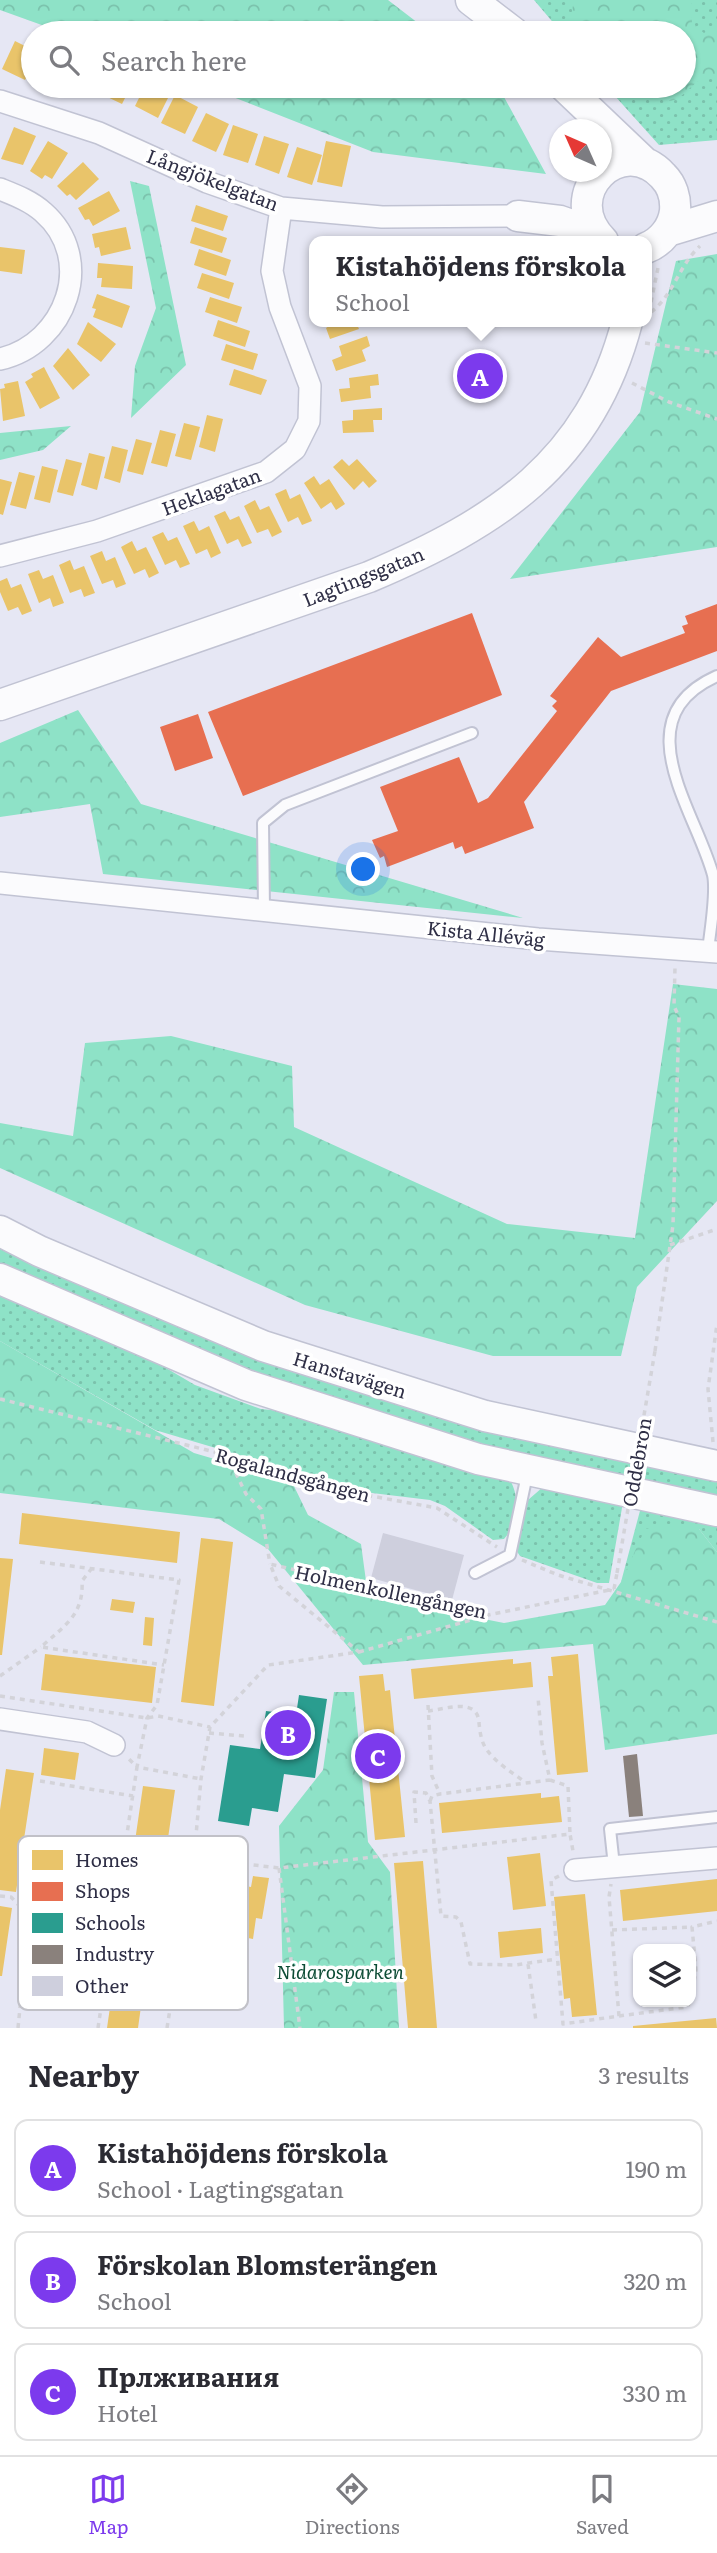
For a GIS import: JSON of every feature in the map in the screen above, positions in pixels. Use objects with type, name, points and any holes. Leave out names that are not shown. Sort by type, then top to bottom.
[{"type":"main road","points":[[471,0],[498,21]]},
{"type":"main road","points":[[572,98],[583,119]]},
{"type":"main road","points":[[574,98],[646,164],[662,174],[672,190],[675,215],[655,248]]},
{"type":"main road","name":"Långjökelgatan","points":[[612,167],[624,162],[646,164]]},
{"type":"main road","name":"Långjökelgatan","points":[[518,216],[568,202],[591,182]]},
{"type":"main road","points":[[593,182],[586,211],[598,236]]},
{"type":"main road","points":[[672,190],[717,205]]},
{"type":"main road","name":"Långjökelgatan","points":[[518,216],[560,221],[597,236]]},
{"type":"main road","points":[[655,248],[712,229]]},
{"type":"main road","name":"Lagtingsgatan","points":[[0,705],[369,577],[412,559],[489,518],[546,469],[585,420],[612,367],[639,327]]},
{"type":"main road","name":"Hanstavägen","points":[[0,1231],[38,1251],[262,1346],[485,1416],[715,1455]]},
{"type":"main road","points":[[0,1279],[246,1385],[478,1459],[717,1511]]},
{"type":"street","name":"Långjökelgatan","points":[[0,101],[99,133],[207,181],[281,208],[382,217],[518,216]]},
{"type":"street","points":[[0,189],[43,212],[56,227],[71,257],[71,289],[54,324],[27,348],[0,359]]},
{"type":"street","name":"Heklagatan","points":[[0,556],[97,531],[267,472],[295,449],[309,421],[310,386],[280,307],[272,271],[281,208]]},
{"type":"street","name":"Kista Alléväg","points":[[0,883],[538,939],[713,951]]},
{"type":"street","points":[[0,1719],[87,1732],[114,1745]]},
{"type":"street","points":[[575,1870],[717,1858]]},
{"type":"lane","name":"Kista Alléväg","points":[[713,951],[715,879],[676,786],[668,749],[677,712],[690,694],[717,676]]},
{"type":"lane","points":[[264,910],[263,823],[285,805],[472,733]]},
{"type":"lane","points":[[474,1573],[510,1555],[528,1470]]},
{"type":"lane","points":[[614,1867],[610,1829],[717,1817]]},
{"type":"path","points":[[652,314],[662,304],[678,273],[712,229]]},
{"type":"path","points":[[646,327],[717,353]]},
{"type":"path","points":[[627,381],[669,402],[717,419]]},
{"type":"path","name":"Oddebron","points":[[614,1589],[674,1225],[679,1017],[674,1006],[675,947]]},
{"type":"path","points":[[670,1245],[717,1229]]},
{"type":"path","points":[[715,1455],[708,1389],[717,1324]]},
{"type":"path","name":"Rogalandsgången","points":[[0,1399],[227,1455],[333,1489],[437,1507],[510,1555],[558,1575],[614,1589],[717,1622]]},
{"type":"path","points":[[227,1455],[246,1494],[261,1509],[270,1564]]},
{"type":"path","points":[[40,1562],[179,1580],[157,1705],[147,1717],[127,1836]]},
{"type":"path","name":"Holmenkollengången","points":[[270,1564],[488,1615],[614,1589]]},
{"type":"path","name":"Holmenkollengången","points":[[270,1564],[279,1586],[359,1652]]},
{"type":"path","points":[[0,1676],[41,1647],[75,1615],[83,1600],[82,1581],[92,1568]]},
{"type":"path","points":[[196,1836],[201,1779],[210,1727],[268,1665],[359,1652],[488,1615]]},
{"type":"path","points":[[41,1647],[164,1665]]},
{"type":"path","points":[[0,1696],[147,1717],[158,1716],[210,1727]]},
{"type":"path","points":[[538,1698],[542,1743],[550,1780]]},
{"type":"path","points":[[440,1794],[432,1776],[428,1708],[466,1706],[474,1709],[479,1716],[480,1734],[487,1751],[526,1783]]},
{"type":"path","points":[[209,1733],[244,1736]]},
{"type":"path","points":[[114,1745],[137,1767],[201,1779]]},
{"type":"path","points":[[430,1801],[432,1796],[440,1794],[550,1780],[568,1786],[575,1870],[551,1880],[563,2026],[687,2007]]},
{"type":"path","points":[[40,1781],[133,1796]]},
{"type":"path","points":[[416,1824],[414,1792],[426,1793],[430,1801],[441,1916],[456,1917],[461,1922],[470,1964],[484,1967],[558,1959]]},
{"type":"path","points":[[248,1864],[279,1868],[570,1833]]},
{"type":"path","points":[[614,1867],[609,1897],[619,2016]]},
{"type":"path","points":[[279,1868],[300,2028]]},
{"type":"path","points":[[0,1896],[11,1897],[18,1904]]},
{"type":"path","points":[[612,1930],[692,1927],[717,1921]]},
{"type":"path","points":[[692,1927],[694,1944]]},
{"type":"path","points":[[527,1964],[536,2021]]},
{"type":"path","points":[[18,2028],[20,2010]]},
{"type":"path","points":[[98,2028],[101,2010]]},
{"type":"path","points":[[167,2028],[170,2010]]},
{"type":"green space","points":[[0,0],[388,0],[415,21],[31,21],[0,10]]},
{"type":"green space","points":[[534,0],[717,0],[717,140],[659,145],[617,98],[696,98],[696,21],[552,21]]},
{"type":"green space","points":[[574,0],[691,0],[692,21],[577,21],[572,11]]},
{"type":"green space","points":[[696,26],[704,33],[717,29],[717,80],[709,78],[697,82]]},
{"type":"green space","points":[[236,98],[505,98],[546,174],[373,152]]},
{"type":"green space","points":[[654,98],[678,98],[669,101]]},
{"type":"green space","points":[[130,181],[149,186],[186,365],[131,418],[135,366],[156,308]]},
{"type":"green space","points":[[717,254],[717,547],[510,579],[640,412],[676,261]]},
{"type":"green space","points":[[71,426],[43,450],[0,460],[0,433]]},
{"type":"green space","points":[[78,710],[141,804],[523,918],[103,874],[90,804],[0,817],[0,743]]},
{"type":"green space","points":[[673,984],[717,989],[717,1201],[637,1287],[621,1356],[493,1356],[305,1305],[0,1168],[0,1123],[73,1136],[85,1043],[171,1036],[292,1066],[294,1127],[507,1224],[635,1238]]},
{"type":"green space","points":[[0,1244],[631,1462],[627,1482],[508,1454],[292,1389],[0,1267]]},
{"type":"green space","points":[[0,1290],[149,1358],[195,1385],[261,1409],[291,1412],[507,1476],[512,1483],[516,1499],[513,1525],[504,1539],[493,1540],[445,1506],[430,1500],[372,1493],[155,1430],[0,1341]]},
{"type":"green space","points":[[0,1341],[194,1453],[292,1482],[308,1515],[361,1544],[368,1596],[504,1623],[605,1605],[621,1582],[645,1529],[669,1524],[699,1529],[717,1552],[717,1734],[605,1750],[593,1644],[363,1665],[268,1549],[219,1519],[0,1493]]},
{"type":"green space","points":[[647,1466],[717,1477],[717,1498],[644,1485]]},
{"type":"green space","points":[[543,1487],[623,1502],[609,1583],[597,1583],[520,1556],[516,1550],[528,1500]]},
{"type":"green space","points":[[641,1507],[717,1519],[717,1552],[699,1529],[621,1582]]},
{"type":"green space","name":"Nidarosparken","points":[[334,1692],[354,1692],[368,1842],[390,1872],[399,2028],[284,2028],[279,1826],[323,1770]]},
{"type":"building: Homes","points":[[15,41],[21,44],[21,78],[2,69]]},
{"type":"building: Homes","points":[[109,98],[125,98],[122,104]]},
{"type":"building: Homes","points":[[139,98],[168,98],[158,118],[135,106]]},
{"type":"building: Homes","points":[[174,98],[181,98],[198,107],[185,134],[161,123]]},
{"type":"building: Homes","points":[[206,113],[229,124],[216,152],[192,141]]},
{"type":"building: Homes","points":[[233,125],[258,134],[248,163],[223,155]]},
{"type":"building: Homes","points":[[14,127],[36,136],[23,165],[1,159]]},
{"type":"building: Homes","points":[[264,136],[289,144],[279,174],[255,165]]},
{"type":"building: Homes","points":[[48,141],[68,153],[52,179],[45,175],[42,179],[30,171]]},
{"type":"building: Homes","points":[[326,141],[351,146],[342,187],[317,182]]},
{"type":"building: Homes","points":[[297,147],[322,155],[312,185],[287,177]]},
{"type":"building: Homes","points":[[83,162],[99,179],[76,200],[70,194],[67,196],[57,186]]},
{"type":"building: Homes","points":[[109,191],[120,211],[93,226],[89,219],[85,220],[78,208]]},
{"type":"building: Homes","points":[[196,205],[228,216],[223,231],[191,221]]},
{"type":"building: Homes","points":[[126,227],[131,249],[101,256],[99,247],[95,248],[92,234]]},
{"type":"building: Homes","points":[[195,227],[227,238],[222,253],[190,243]]},
{"type":"building: Homes","points":[[0,247],[25,250],[22,274],[0,271]]},
{"type":"building: Homes","points":[[199,249],[231,260],[226,276],[194,265]]},
{"type":"building: Homes","points":[[98,263],[133,266],[132,289],[101,287],[102,278],[97,278]]},
{"type":"building: Homes","points":[[202,273],[234,283],[229,299],[197,288]]},
{"type":"building: Homes","points":[[97,294],[130,306],[122,328],[93,317],[96,309],[92,308]]},
{"type":"building: Homes","points":[[210,297],[242,307],[237,323],[205,312]]},
{"type":"building: Homes","points":[[218,320],[250,331],[245,347],[213,336]]},
{"type":"building: Homes","points":[[88,322],[116,344],[101,362],[77,344]]},
{"type":"building: Homes","points":[[358,327],[359,329],[330,339],[326,328]]},
{"type":"building: Homes","points":[[367,336],[370,346],[362,350],[366,361],[336,371],[332,360],[342,356],[339,346]]},
{"type":"building: Homes","points":[[226,344],[258,354],[253,370],[221,360]]},
{"type":"building: Homes","points":[[68,348],[90,375],[73,390],[53,366]]},
{"type":"building: Homes","points":[[44,367],[60,398],[40,409],[25,382],[33,377],[31,374]]},
{"type":"building: Homes","points":[[234,369],[267,380],[261,395],[229,385]]},
{"type":"building: Homes","points":[[378,374],[379,385],[370,386],[371,398],[341,402],[339,389],[350,388],[349,378]]},
{"type":"building: Homes","points":[[18,381],[25,416],[3,421],[0,389],[5,388],[4,384]]},
{"type":"building: Homes","points":[[382,408],[382,420],[373,420],[374,432],[343,433],[342,421],[353,420],[353,410]]},
{"type":"building: Homes","points":[[207,415],[223,419],[215,452],[199,447]]},
{"type":"building: Homes","points":[[184,423],[200,427],[191,460],[175,456]]},
{"type":"building: Homes","points":[[160,430],[176,434],[167,467],[151,463]]},
{"type":"building: Homes","points":[[136,439],[152,443],[143,475],[127,471]]},
{"type":"building: Homes","points":[[112,446],[128,450],[120,483],[104,478]]},
{"type":"building: Homes","points":[[89,453],[105,457],[97,490],[81,485]]},
{"type":"building: Homes","points":[[66,459],[82,463],[73,496],[57,492]]},
{"type":"building: Homes","points":[[342,459],[349,466],[357,459],[377,481],[369,488],[363,481],[354,490],[333,467]]},
{"type":"building: Homes","points":[[42,466],[58,470],[50,503],[34,499]]},
{"type":"building: Homes","points":[[19,472],[35,476],[26,509],[10,505]]},
{"type":"building: Homes","points":[[314,476],[320,485],[329,479],[345,504],[336,510],[331,502],[321,509],[304,483]]},
{"type":"building: Homes","points":[[0,479],[12,482],[3,515],[0,514]]},
{"type":"building: Homes","points":[[286,489],[290,499],[300,494],[312,521],[302,525],[298,517],[288,522],[275,494]]},
{"type":"building: Homes","points":[[255,500],[260,510],[269,506],[282,532],[272,537],[268,529],[257,533],[244,506]]},
{"type":"building: Homes","points":[[225,511],[230,520],[239,516],[252,543],[242,547],[238,539],[227,544],[214,516]]},
{"type":"building: Homes","points":[[194,521],[199,531],[209,526],[221,553],[211,558],[207,549],[196,554],[183,526]]},
{"type":"building: Homes","points":[[163,532],[168,541],[177,537],[190,564],[180,568],[176,560],[165,565],[152,537]]},
{"type":"building: Homes","points":[[132,541],[137,551],[146,547],[159,573],[149,578],[145,569],[134,574],[121,547]]},
{"type":"building: Homes","points":[[102,551],[106,561],[115,557],[126,584],[116,588],[113,580],[102,584],[90,556]]},
{"type":"building: Homes","points":[[70,560],[74,570],[84,566],[95,593],[84,597],[81,589],[70,593],[59,565]]},
{"type":"building: Homes","points":[[39,570],[43,579],[53,575],[64,603],[53,607],[50,598],[39,603],[28,574]]},
{"type":"building: Homes","points":[[7,578],[11,588],[21,584],[32,611],[22,615],[18,607],[8,611],[0,592],[0,581]]},
{"type":"building: Homes","points":[[22,1513],[180,1532],[177,1563],[19,1544]]},
{"type":"building: Homes","points":[[201,1538],[233,1542],[214,1706],[181,1702]]},
{"type":"building: Homes","points":[[0,1558],[13,1559],[2,1655],[0,1655]]},
{"type":"building: Homes","points":[[112,1599],[135,1602],[133,1613],[110,1610]]},
{"type":"building: Homes","points":[[145,1617],[154,1618],[152,1646],[143,1645]]},
{"type":"building: Homes","points":[[45,1654],[156,1667],[152,1703],[41,1690]]},
{"type":"building: Homes","points":[[578,1654],[588,1772],[557,1775],[548,1676],[553,1676],[551,1657]]},
{"type":"building: Homes","points":[[513,1659],[513,1664],[531,1662],[533,1687],[414,1699],[411,1669]]},
{"type":"building: Homes","points":[[383,1674],[385,1691],[390,1690],[405,1837],[375,1840],[359,1676]]},
{"type":"building: Homes","points":[[44,1748],[79,1753],[75,1780],[41,1775]]},
{"type":"building: Homes","points":[[6,1769],[34,1773],[24,1836],[18,1836],[16,1892],[0,1890],[0,1810]]},
{"type":"building: Homes","points":[[143,1786],[175,1790],[168,1836],[136,1836]]},
{"type":"building: Homes","points":[[541,1793],[541,1798],[559,1796],[562,1822],[442,1833],[439,1803]]},
{"type":"building: Homes","points":[[540,1853],[546,1906],[513,1910],[507,1857]]},
{"type":"building: Homes","points":[[423,1861],[437,2028],[408,2028],[394,1863]]},
{"type":"building: Homes","points":[[253,1876],[269,1878],[262,1919],[256,1918],[253,1939],[248,1938],[248,1886],[251,1887]]},
{"type":"building: Homes","points":[[717,1879],[717,1911],[623,1921],[620,1890]]},
{"type":"building: Homes","points":[[585,1894],[597,2015],[572,2017],[570,1998],[564,1999],[554,1897]]},
{"type":"building: Homes","points":[[0,1906],[12,1908],[2,1976],[0,1976]]},
{"type":"building: Homes","points":[[541,1928],[543,1953],[500,1958],[498,1932]]},
{"type":"building: Homes","points":[[110,2010],[141,2010],[138,2028],[107,2028]]},
{"type":"building: Homes","points":[[716,2018],[717,2028],[633,2028],[633,2026]]},
{"type":"building: Shops","points":[[717,604],[717,651],[611,691],[524,802],[534,828],[465,854],[462,846],[455,849],[453,842],[387,867],[384,856],[380,858],[372,840],[398,831],[380,787],[459,757],[478,803],[488,798],[557,711],[552,706],[557,701],[550,696],[598,637],[621,657],[685,633],[682,626],[688,624],[685,616]]},
{"type":"building: Shops","points":[[472,613],[502,695],[243,796],[208,712]]},
{"type":"building: Shops","points":[[198,714],[213,758],[175,771],[160,727]]},
{"type":"building: Schools","points":[[299,1695],[327,1699],[315,1778],[284,1774],[278,1812],[252,1808],[249,1826],[218,1821],[230,1745],[260,1749],[266,1711],[296,1715]]},
{"type":"building: Industry","points":[[637,1754],[643,1816],[629,1817],[623,1756]]},
{"type":"building: Other","points":[[383,1533],[464,1555],[452,1600],[371,1578]]},
{"type":"place","name":"Kistahöjdens förskola","points":[[480,376]]},
{"type":"place","name":"Förskolan Blomsterängen","points":[[288,1733]]},
{"type":"place","name":"Прлживания","points":[[378,1756]]}]
